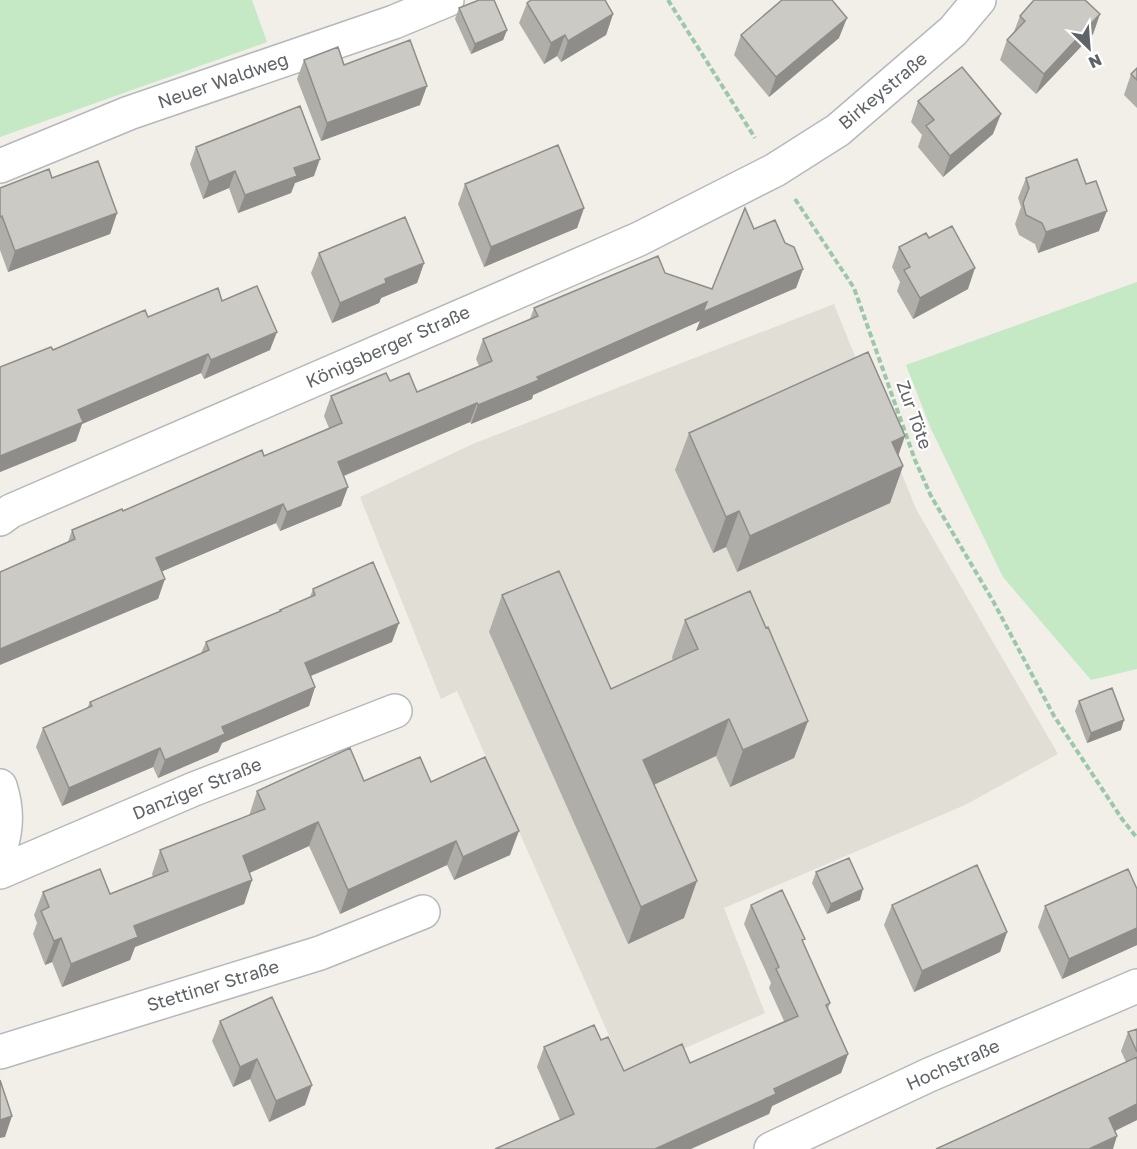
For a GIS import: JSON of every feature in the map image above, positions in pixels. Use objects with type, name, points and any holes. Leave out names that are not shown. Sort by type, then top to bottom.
[{"type":"street","name":"Neuer Waldweg","points":[[0,166],[129,113],[394,22],[447,0]]},
{"type":"street","name":"Birkeystraße","points":[[775,170],[838,130],[953,31],[980,0]]},
{"type":"street","name":"Königsberger Straße","points":[[0,519],[22,507],[639,240],[775,170]]},
{"type":"street","name":"Danziger Straße","points":[[0,872],[194,789],[395,711]]},
{"type":"street","points":[[0,786],[6,832],[0,849]]},
{"type":"street","name":"Stettiner Straße","points":[[0,1052],[320,952],[423,912]]},
{"type":"street","name":"Hochstraße","points":[[771,1149],[929,1075],[1137,986]]},
{"type":"path","name":"Zur Töte","points":[[668,0],[775,170],[855,288],[915,460],[946,524],[993,601],[1054,716],[1137,838]]},
{"type":"shaded area","points":[[834,304],[916,509],[1058,754],[965,805],[724,908],[765,1013],[626,1074],[457,691],[441,699],[360,497],[475,443]]},
{"type":"green space","points":[[0,0],[252,0],[267,42],[0,137]]},
{"type":"green space","points":[[1137,282],[1137,669],[1091,680],[1003,577],[931,429],[906,365]]},
{"type":"building","points":[[479,0],[494,0],[507,30],[475,44],[459,8]]},
{"type":"building","points":[[531,0],[605,0],[613,14],[568,41],[565,35],[551,43],[527,3]]},
{"type":"building","points":[[782,0],[832,0],[847,18],[776,77],[741,35]]},
{"type":"building","points":[[1034,0],[1085,0],[1100,14],[1044,74],[1007,40],[1025,21],[1020,16]]},
{"type":"building","points":[[410,40],[427,86],[327,123],[304,60],[338,47],[344,65]]},
{"type":"building","points":[[962,67],[1001,114],[950,156],[926,126],[934,120],[918,101]]},
{"type":"building","points":[[1137,68],[1137,80],[1131,74]]},
{"type":"building","points":[[300,106],[320,159],[294,168],[297,176],[245,195],[235,171],[209,182],[196,147]]},
{"type":"building","points":[[558,145],[584,208],[491,247],[465,184]]},
{"type":"building","points":[[1077,159],[1086,184],[1096,181],[1107,211],[1046,232],[1042,223],[1026,215],[1023,203],[1029,188],[1026,178]]},
{"type":"building","points":[[98,161],[117,213],[15,251],[2,216],[0,217],[0,188],[49,169],[52,178]]},
{"type":"building","points":[[745,208],[754,229],[775,220],[785,243],[794,247],[803,269],[703,312],[707,302],[537,377],[539,380],[478,405],[477,403],[338,462],[348,487],[287,512],[283,504],[156,558],[165,579],[0,649],[0,572],[75,539],[72,530],[122,509],[123,511],[262,450],[264,456],[342,423],[331,396],[386,373],[390,381],[409,373],[417,392],[492,361],[483,339],[538,316],[534,308],[658,256],[665,273],[712,289]]},
{"type":"building","points":[[405,217],[424,263],[385,279],[386,283],[340,303],[319,253]]},
{"type":"building","points":[[952,226],[975,268],[920,298],[904,270],[910,267],[899,247],[926,233],[929,238]]},
{"type":"building","points":[[257,286],[277,332],[211,360],[208,354],[78,410],[83,422],[0,456],[0,367],[51,347],[53,350],[145,310],[148,317],[218,288],[222,301]]},
{"type":"building","points":[[868,352],[905,436],[892,442],[903,466],[750,536],[739,511],[726,517],[689,433]]},
{"type":"building","points":[[373,562],[399,623],[305,663],[315,687],[222,727],[225,734],[165,760],[160,748],[69,788],[43,728],[92,706],[90,702],[209,650],[206,642],[315,595],[313,589]]},
{"type":"building","points":[[559,571],[611,689],[698,649],[685,620],[750,591],[808,721],[743,750],[729,719],[643,760],[697,881],[641,907],[502,595]]},
{"type":"building","points":[[1112,688],[1124,720],[1091,733],[1079,701]]},
{"type":"building","points":[[350,748],[364,781],[420,757],[431,782],[485,757],[519,831],[463,857],[456,841],[348,890],[318,822],[243,856],[252,880],[134,926],[138,937],[71,964],[61,938],[54,941],[41,911],[49,907],[43,892],[100,869],[110,894],[168,871],[160,850],[265,809],[257,791]]},
{"type":"building","points":[[849,858],[863,889],[831,904],[816,872]]},
{"type":"building","points":[[977,865],[1007,932],[922,971],[892,905]]},
{"type":"building","points":[[1128,869],[1137,889],[1137,928],[1069,959],[1045,906]]},
{"type":"building","points":[[782,890],[805,939],[802,940],[830,1003],[826,1005],[848,1054],[774,1089],[776,1094],[655,1149],[495,1149],[574,1114],[544,1047],[594,1025],[601,1040],[608,1037],[624,1071],[682,1044],[690,1063],[798,1016],[776,969],[779,967],[751,905]]},
{"type":"building","points":[[272,997],[312,1085],[276,1101],[257,1059],[240,1067],[220,1021]]},
{"type":"building","points":[[1137,1029],[1137,1052],[1128,1032]]},
{"type":"building","points":[[1137,1057],[1137,1104],[1109,1118],[1117,1136],[1089,1149],[936,1149]]},
{"type":"building","points":[[0,1080],[12,1116],[0,1120]]}]
